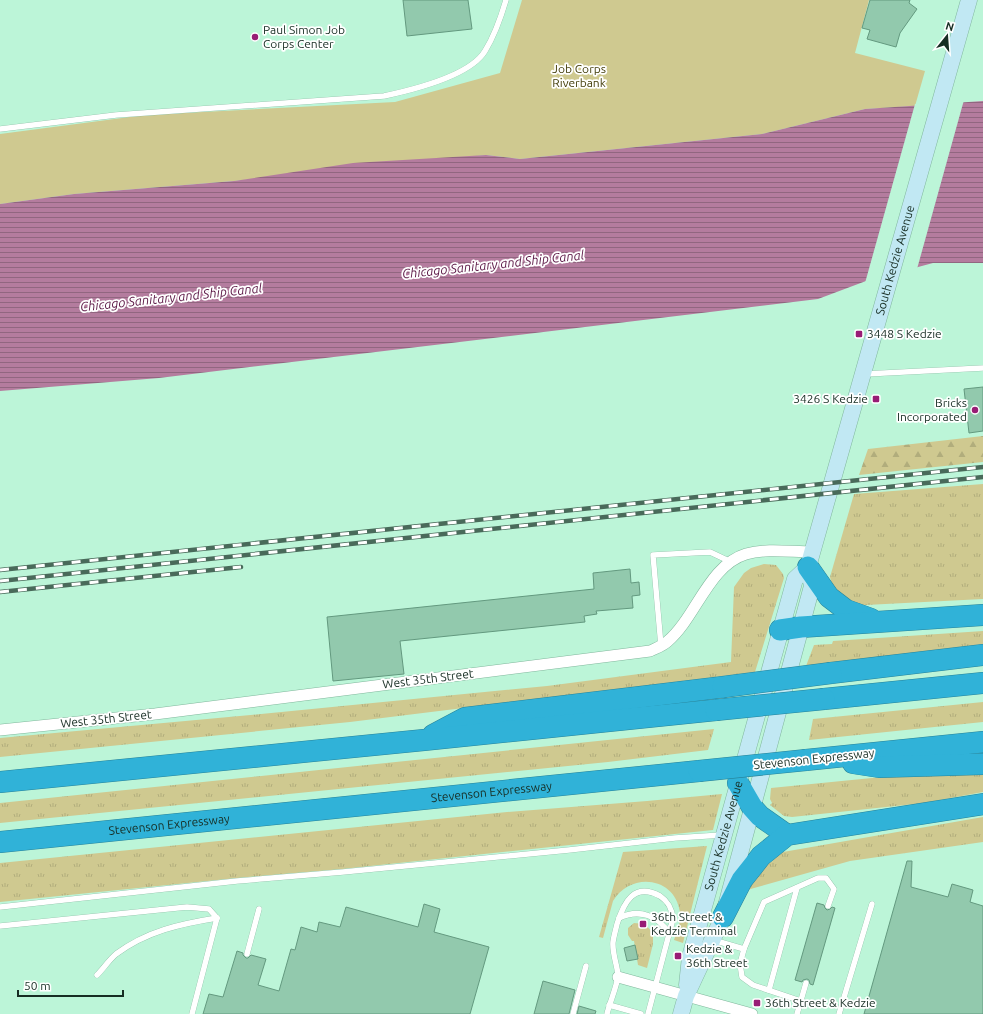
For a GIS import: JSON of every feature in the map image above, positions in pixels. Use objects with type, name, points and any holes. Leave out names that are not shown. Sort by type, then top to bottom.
[{"type":"highway","points":[[810,560],[829,597],[846,610],[877,621]]},
{"type":"highway","points":[[780,630],[877,621],[983,615]]},
{"type":"highway","points":[[424,740],[465,718],[983,655]]},
{"type":"highway","points":[[0,782],[983,683]]},
{"type":"highway","name":"Stevenson Expressway","points":[[0,842],[983,742]]},
{"type":"highway","points":[[815,759],[879,767],[983,764]]},
{"type":"highway","points":[[738,783],[752,807],[760,816],[787,835]]},
{"type":"highway","points":[[723,917],[742,880],[761,856],[787,835],[983,804]]},
{"type":"main road","name":"South Kedzie Avenue","points":[[681,1014],[686,996],[723,917],[812,586],[810,560],[970,0]]},
{"type":"main road","name":"South Kedzie Avenue","points":[[686,996],[690,957],[780,630],[795,578],[810,560]]},
{"type":"street","name":"West 35th Street","points":[[0,730],[155,714],[650,651],[667,642],[680,629],[719,572],[730,561],[745,554],[763,551],[810,560]]},
{"type":"street","points":[[618,976],[752,1014]]},
{"type":"lane","points":[[0,129],[116,115],[369,98],[402,92],[450,77],[472,63],[485,52],[500,19],[506,0]]},
{"type":"lane","points":[[863,374],[983,368]]},
{"type":"lane","points":[[661,646],[653,555],[710,552],[730,561]]},
{"type":"lane","points":[[0,907],[229,882],[676,838],[724,835]]},
{"type":"lane","points":[[801,1001],[753,985],[742,977],[740,964],[744,949],[764,902],[818,878],[826,878],[834,889],[828,906]]},
{"type":"lane","points":[[769,990],[797,888]]},
{"type":"lane","points":[[606,1014],[618,976],[613,942],[619,918],[626,901],[630,897],[640,892],[652,892],[666,900],[670,905],[673,919],[648,1014]]},
{"type":"lane","points":[[839,1014],[872,904]]},
{"type":"lane","points":[[0,926],[187,907],[209,909],[218,918]]},
{"type":"lane","points":[[247,954],[259,909]]},
{"type":"lane","points":[[619,918],[628,914],[642,914],[654,918],[664,924],[670,934]]},
{"type":"lane","points":[[97,975],[115,955],[144,936],[170,927],[218,918]]},
{"type":"lane","points":[[192,1014],[218,918]]},
{"type":"lane","points":[[712,940],[744,949]]},
{"type":"lane","points":[[572,1014],[586,966]]},
{"type":"lane","points":[[797,1014],[806,983]]},
{"type":"lane","points":[[609,1005],[641,1014]]},
{"type":"green space","name":"Job Corps Riverbank","points":[[522,0],[869,0],[855,53],[925,71],[915,106],[865,109],[762,134],[520,159],[486,155],[234,181],[74,194],[0,204],[0,134],[145,115],[395,102],[500,73]]},
{"type":"green space","points":[[983,436],[983,462],[859,475],[868,449]]},
{"type":"green space","points":[[983,484],[983,599],[856,605],[834,591],[830,577],[854,494]]},
{"type":"green space","points":[[764,564],[776,565],[783,574],[784,578],[755,672],[350,722],[0,757],[0,738],[547,686],[731,662],[734,587],[744,573],[751,568]]},
{"type":"green space","points":[[983,631],[983,644],[806,666],[814,645],[832,644],[833,641]]},
{"type":"green space","points":[[983,702],[983,722],[809,740],[813,719]]},
{"type":"green space","points":[[714,729],[708,750],[608,762],[0,823],[0,803]]},
{"type":"green space","points":[[983,774],[983,792],[924,803],[792,817],[784,816],[770,805],[772,803],[770,799],[771,788],[882,777]]},
{"type":"green space","points":[[722,794],[713,830],[342,869],[0,902],[0,863],[507,812]]},
{"type":"green space","points":[[983,817],[983,842],[850,861],[747,890],[767,864],[773,861],[772,858],[783,852]]},
{"type":"green space","points":[[707,846],[683,943],[674,940],[680,920],[677,901],[662,885],[652,882],[641,882],[630,885],[621,891],[613,901],[603,938],[599,937],[623,852]]},
{"type":"green space","points":[[634,923],[645,924],[653,933],[653,944],[647,968],[638,965],[634,941],[632,941],[628,935],[628,928]]},
{"type":"water","name":"Chicago Sanitary and Ship Canal","points":[[983,101],[983,263],[933,263],[866,281],[818,299],[159,378],[0,391],[0,204],[74,194],[234,181],[353,163],[486,155],[520,159],[762,134],[865,109]]},
{"type":"pier","points":[[964,100],[917,269],[865,283],[915,104]]},
{"type":"building","points":[[403,0],[468,0],[472,29],[407,36]]},
{"type":"building","points":[[870,0],[910,0],[909,3],[917,9],[900,33],[896,47],[867,39],[870,30],[862,28]]},
{"type":"building","name":"Bricks Incorporated","points":[[983,387],[983,431],[969,433],[964,389]]},
{"type":"building","points":[[630,569],[631,583],[639,582],[640,595],[632,596],[633,608],[596,611],[597,614],[584,616],[585,622],[400,641],[404,674],[333,681],[327,617],[594,589],[593,573]]},
{"type":"building","points":[[907,861],[912,861],[911,887],[948,897],[952,884],[973,890],[970,902],[983,906],[983,1014],[864,1014]]},
{"type":"building","points":[[817,903],[824,905],[827,910],[832,907],[835,908],[813,985],[810,984],[809,980],[807,979],[803,980],[802,982],[795,980]]},
{"type":"building","points":[[424,904],[440,909],[434,932],[489,947],[470,1014],[203,1014],[209,994],[223,997],[237,951],[243,953],[246,958],[251,955],[266,959],[258,985],[279,991],[291,949],[295,950],[301,927],[317,932],[319,922],[340,927],[346,907],[418,927]]},
{"type":"building","points":[[635,945],[638,959],[627,961],[624,948]]},
{"type":"building","points":[[543,981],[575,990],[569,1014],[534,1014]]},
{"type":"building","points":[[579,1006],[596,1011],[595,1014],[577,1014]]},
{"type":"railway","points":[[0,570],[983,467]]},
{"type":"railway","points":[[0,581],[983,477]]},
{"type":"railway","points":[[0,592],[241,567]]},
{"type":"place","name":"Paul Simon Job Corps Center","points":[[255,37]]},
{"type":"place","name":"3448 S Kedzie","points":[[859,334]]},
{"type":"place","name":"3426 S Kedzie","points":[[876,399]]},
{"type":"place","name":"Bricks Incorporated","points":[[975,410]]},
{"type":"place","name":"36th Street & Kedzie Terminal","points":[[643,924]]},
{"type":"place","name":"Kedzie & 36th Street","points":[[678,956]]},
{"type":"place","name":"36th Street & Kedzie","points":[[757,1003]]}]
